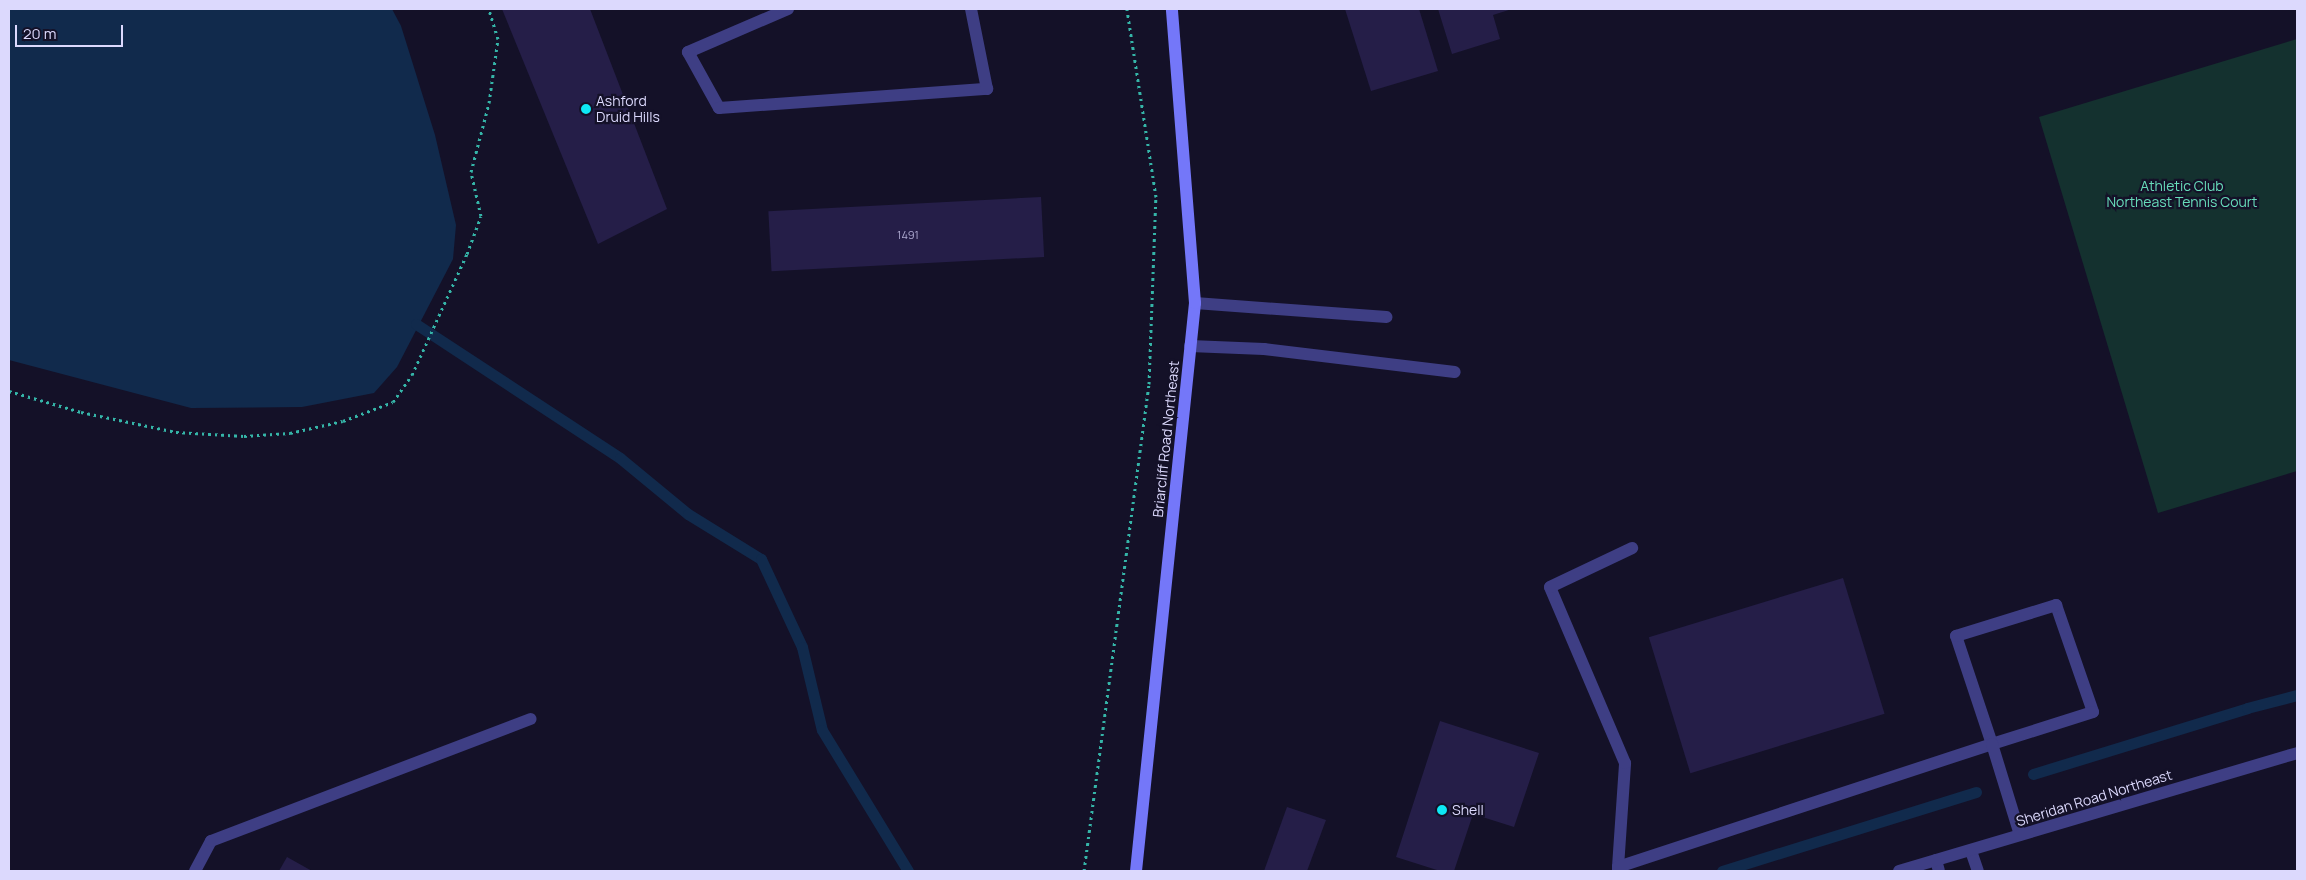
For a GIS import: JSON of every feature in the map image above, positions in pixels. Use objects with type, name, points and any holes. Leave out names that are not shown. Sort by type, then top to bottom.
[{"type":"main road","name":"Briarcliff Road Northeast","points":[[1136,871],[1195,303],[1172,9]]},
{"type":"street","points":[[788,9],[688,52],[719,108],[987,89],[971,9]]},
{"type":"street","points":[[1195,303],[1386,316]]},
{"type":"street","points":[[1190,346],[1264,349],[1455,372]]},
{"type":"street","points":[[1632,548],[1550,586],[1625,763],[1618,869],[1992,744],[2093,712],[2056,604],[1956,636],[1992,744],[2020,835]]},
{"type":"street","points":[[195,871],[211,841],[530,719]]},
{"type":"street","name":"Sheridan Road Northeast","points":[[1899,871],[1938,866],[1971,850],[2297,753]]},
{"type":"street","points":[[1971,850],[1978,871]]},
{"type":"path","points":[[9,391],[81,412],[176,432],[244,436],[290,433],[343,421],[394,402],[412,376],[481,216],[471,172],[489,103],[498,39],[489,9]]},
{"type":"path","points":[[1084,871],[1149,384],[1156,197],[1127,9]]},
{"type":"green space","name":"Athletic Club Northeast Tennis Court","points":[[2297,39],[2297,471],[2158,513],[2039,117]]},
{"type":"water","points":[[9,9],[392,9],[401,26],[435,135],[456,225],[453,259],[397,367],[374,393],[302,407],[191,408],[9,360]]},
{"type":"building","name":"Ashford Druid Hills","points":[[502,9],[590,9],[667,209],[598,244]]},
{"type":"building","points":[[1345,9],[1419,9],[1438,71],[1371,91]]},
{"type":"building","points":[[1438,9],[1512,9],[1493,15],[1500,39],[1452,54]]},
{"type":"building","points":[[1041,197],[1044,257],[772,271],[768,211]]},
{"type":"building","points":[[1843,578],[1885,714],[1690,773],[1649,637]]},
{"type":"building","points":[[1440,721],[1539,753],[1514,827],[1473,814],[1454,871],[1440,871],[1396,857]]},
{"type":"building","points":[[1287,807],[1326,820],[1307,871],[1264,871]]},
{"type":"building","points":[[287,857],[312,871],[279,871]]},
{"type":"waterway","points":[[416,324],[620,458],[688,514],[761,559],[802,647],[822,730],[908,871]]},
{"type":"waterway","points":[[2033,774],[2247,708],[2297,695]]},
{"type":"waterway","points":[[1722,871],[1976,792]]},
{"type":"place","name":"Ashford Druid Hills","points":[[586,109]]},
{"type":"place","name":"Shell","points":[[1442,810]]}]
